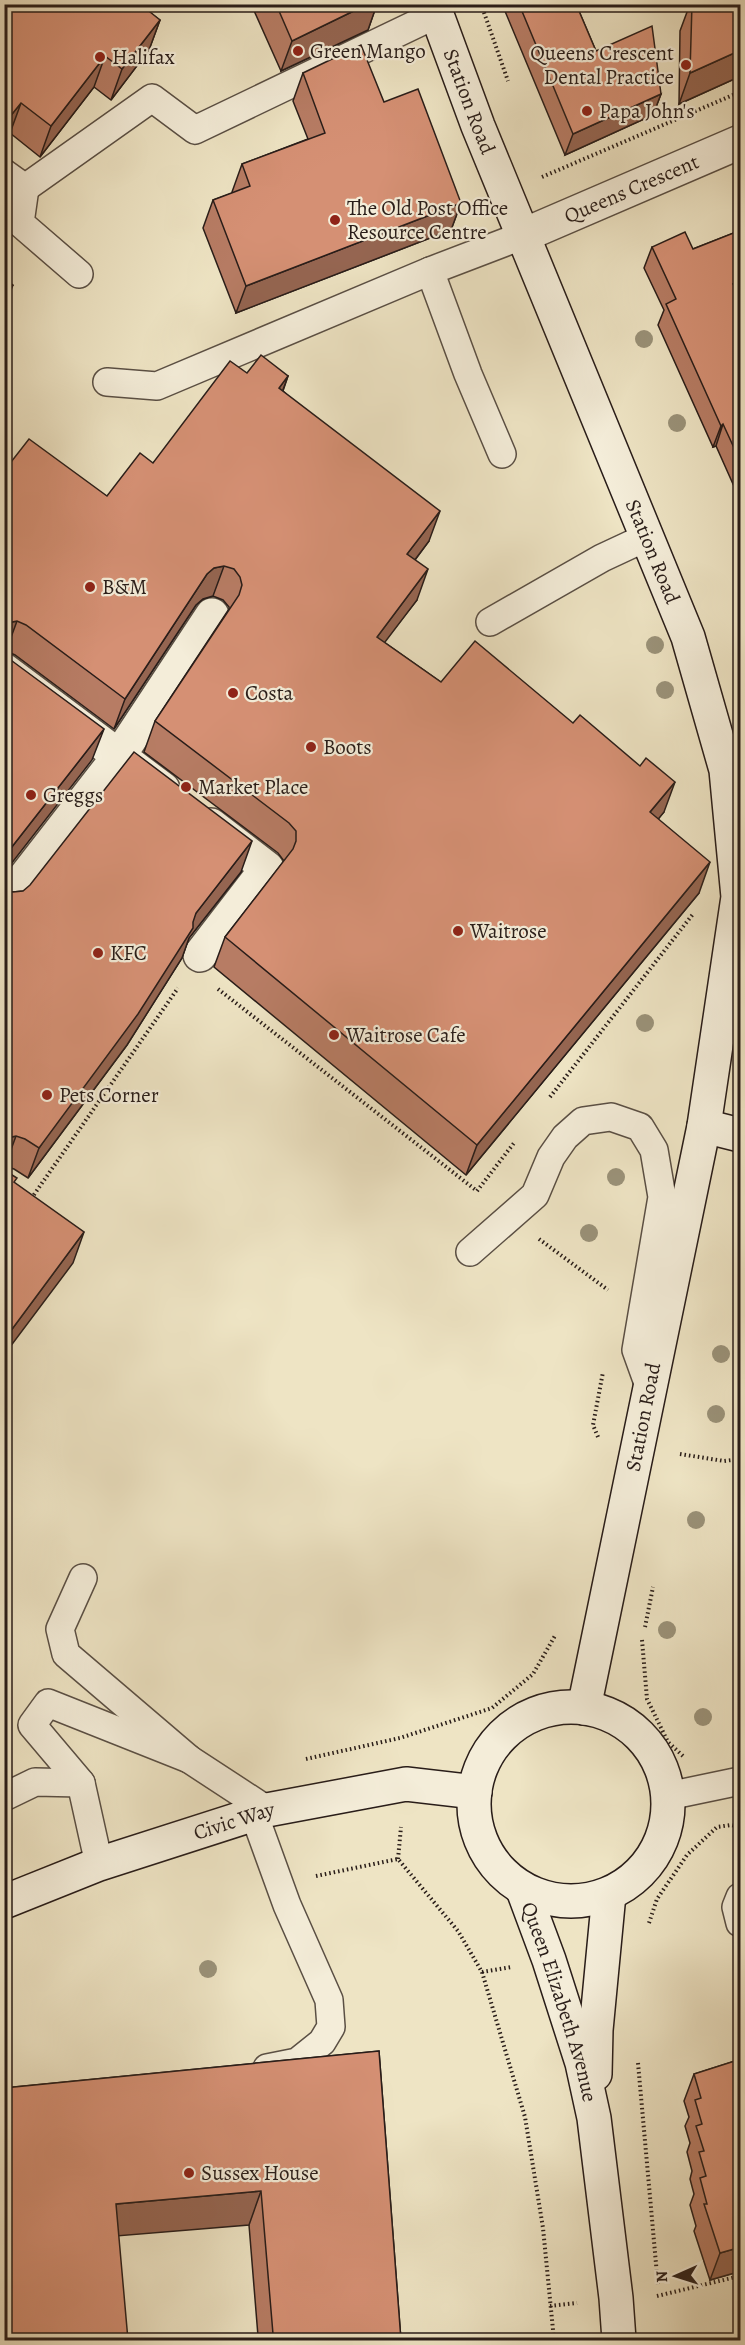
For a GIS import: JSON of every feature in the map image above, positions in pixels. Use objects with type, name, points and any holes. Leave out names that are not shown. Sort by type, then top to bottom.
[{"type":"main road","name":"Station Road","points":[[435,9],[478,126],[688,637],[726,770],[738,897],[704,1126],[584,1708]]},
{"type":"main road","name":"Queens Crescent","points":[[524,235],[741,142]]},
{"type":"main road","points":[[4,904],[119,756],[212,615]]},
{"type":"main road","points":[[4,670],[267,868],[196,962]]},
{"type":"main road","points":[[704,1126],[741,1135]]},
{"type":"main road","name":"Queen Elizabeth Avenue","points":[[558,1706],[584,1708],[602,1712],[623,1721],[648,1744],[662,1768],[668,1796],[668,1818],[663,1837],[654,1856],[643,1870],[625,1886],[590,1900],[566,1902],[542,1899],[523,1890],[503,1874],[485,1850],[476,1822],[475,1792],[482,1767],[495,1744],[514,1725],[538,1712],[558,1706]]},
{"type":"main road","name":"Civic Way","points":[[4,1902],[99,1864],[261,1812],[406,1784],[475,1792]]},
{"type":"main road","name":"Queen Elizabeth Avenue","points":[[523,1890],[549,1960],[582,2063],[594,2118],[619,2340]]},
{"type":"main road","name":"Queen Elizabeth Avenue","points":[[594,2118],[596,2030],[609,1894]]},
{"type":"lane","points":[[79,274],[20,223],[14,180],[152,98],[195,130],[435,9]]},
{"type":"lane","points":[[107,382],[157,386],[524,235]]},
{"type":"lane","points":[[430,272],[468,375],[502,454]]},
{"type":"lane","points":[[490,622],[602,558],[647,537]]},
{"type":"lane","points":[[470,1252],[535,1194],[551,1157],[565,1137],[583,1121],[611,1117],[640,1127],[654,1150],[662,1197],[636,1350],[649,1386]]},
{"type":"lane","points":[[83,1578],[60,1629],[66,1654],[189,1759],[261,1812],[279,1883],[329,2001],[331,2027],[322,2042],[297,2062],[261,2070],[238,2072]]},
{"type":"lane","points":[[99,1864],[81,1783],[32,1725],[48,1703],[189,1759]]},
{"type":"lane","points":[[668,1796],[741,1781]]},
{"type":"lane","points":[[4,1797],[35,1782],[81,1783]]},
{"type":"lane","points":[[741,1897],[736,1907],[741,1923]]},
{"type":"path","points":[[541,177],[741,92]]},
{"type":"path","points":[[548,1099],[699,907]]},
{"type":"path","points":[[25,1195],[33,1196],[196,962],[477,1191],[617,1297]]},
{"type":"path","points":[[477,1191],[520,1136]]},
{"type":"path","points":[[678,1465],[680,1454],[724,1461],[741,1458]]},
{"type":"path","points":[[655,1579],[641,1644],[647,1699],[668,1742],[687,1760]]},
{"type":"path","points":[[298,1761],[400,1738],[492,1708],[533,1674],[561,1626]]},
{"type":"path","points":[[646,1931],[657,1899],[687,1855],[717,1827],[731,1825],[741,1827]]},
{"type":"path","points":[[279,1883],[398,1859],[458,1931],[482,1972],[525,2117],[543,2228],[554,2340]]},
{"type":"path","points":[[638,2059],[660,2307]]},
{"type":"path","points":[[659,2296],[741,2276]]},
{"type":"building","points":[[4,4],[140,4],[160,20],[122,69],[105,56],[51,126],[21,103],[4,124]]},
{"type":"building","points":[[276,4],[368,4],[292,41]]},
{"type":"building","points":[[519,4],[576,4],[596,51],[652,26],[661,94],[573,134]]},
{"type":"building","points":[[692,4],[741,4],[741,50],[690,73]]},
{"type":"building","points":[[361,45],[384,102],[418,89],[461,203],[246,286],[213,200],[250,186],[242,164],[325,133],[303,73]]},
{"type":"building","points":[[741,230],[741,281],[733,284],[741,300],[741,463],[723,424],[721,426],[666,304],[676,299],[652,247],[685,232],[693,249]]},
{"type":"building","points":[[4,278],[13,285],[4,295]]},
{"type":"building","points":[[261,355],[288,376],[279,388],[440,511],[407,554],[428,569],[377,637],[441,682],[475,641],[573,723],[580,715],[640,766],[646,758],[675,782],[650,812],[710,862],[477,1145],[225,937],[293,849],[296,831],[289,823],[155,721],[239,595],[242,585],[234,569],[224,566],[214,568],[207,574],[125,699],[26,625],[17,621],[4,625],[4,471],[29,439],[107,496],[140,453],[153,463],[230,361],[247,373]]},
{"type":"building","points":[[4,655],[104,729],[4,857]]},
{"type":"building","points":[[134,752],[252,841],[196,913],[193,928],[138,1014],[39,1148],[16,1136],[4,1140],[4,889],[13,892],[23,891],[30,885]]},
{"type":"building","points":[[4,1170],[17,1178],[14,1182],[84,1232],[4,1340]]},
{"type":"building","name":"Sussex House","points":[[379,2051],[401,2340],[205,2340],[273,2334],[261,2191],[116,2204],[128,2340],[4,2340],[4,2088]]},
{"type":"building","points":[[741,2059],[741,2247],[720,2253],[704,2204],[707,2204],[700,2178],[706,2176],[699,2152],[704,2151],[696,2126],[702,2124],[695,2100],[701,2098],[694,2074]]},
{"type":"place","name":"Green Mango","points":[[298,51]]},
{"type":"place","name":"Halifax","points":[[100,57]]},
{"type":"place","name":"Queens Crescent Dental Practice","points":[[686,65]]},
{"type":"place","name":"Papa John's","points":[[587,111]]},
{"type":"place","name":"The Old Post Office Resource Centre","points":[[335,220]]},
{"type":"place","name":"B&M","points":[[90,587]]},
{"type":"place","name":"Costa","points":[[233,693]]},
{"type":"place","name":"Boots","points":[[311,747]]},
{"type":"place","name":"Market Place","points":[[186,787]]},
{"type":"place","name":"Greggs","points":[[31,795]]},
{"type":"place","name":"Waitrose","points":[[458,931]]},
{"type":"place","name":"KFC","points":[[98,953]]},
{"type":"place","name":"Waitrose Cafe","points":[[334,1035]]},
{"type":"place","name":"Pets Corner","points":[[47,1095]]},
{"type":"place","name":"Sussex House","points":[[189,2173]]}]
